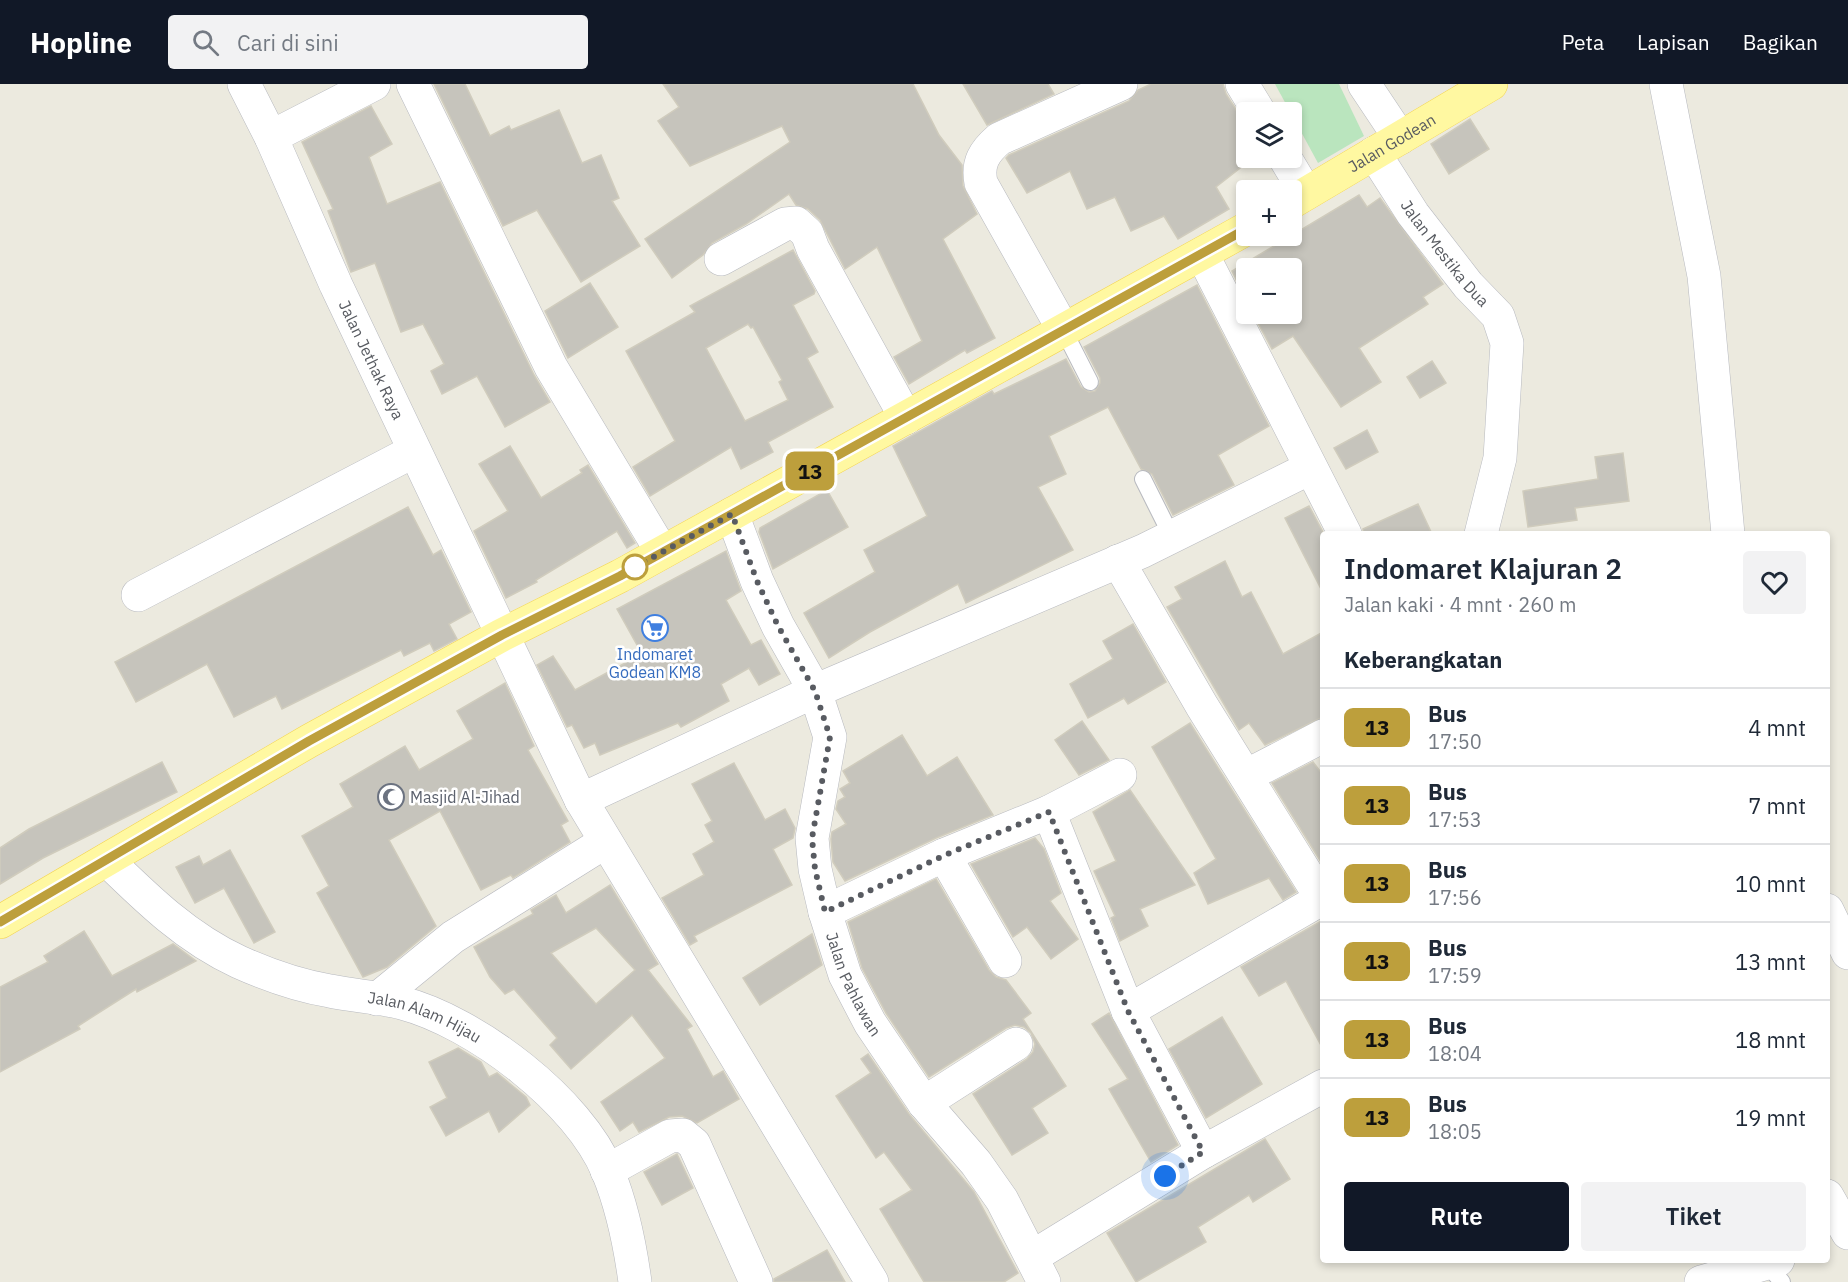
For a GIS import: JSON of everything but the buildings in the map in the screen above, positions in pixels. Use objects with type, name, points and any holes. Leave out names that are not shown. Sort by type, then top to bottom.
[{"type":"main road","name":"Jalan Godean","points":[[1302,196],[1491,84]]},
{"type":"main road","points":[[0,922],[309,741],[502,635],[732,514],[1236,235]]},
{"type":"street","name":"Jalan Jethak Raya","points":[[244,84],[271,137],[336,285],[414,451],[581,800],[872,1282]]},
{"type":"street","points":[[271,137],[374,84]]},
{"type":"street","points":[[413,84],[551,367],[662,552]]},
{"type":"street","points":[[1242,84],[1253,102]]},
{"type":"street","name":"Jalan Mestika Dua","points":[[1364,84],[1413,214],[1468,285],[1498,315],[1506,343],[1500,458],[1482,531]]},
{"type":"street","points":[[1666,84],[1704,276],[1728,531]]},
{"type":"street","points":[[1064,329],[981,183],[979,171],[981,160],[988,148],[999,140],[1107,87]]},
{"type":"street","points":[[721,260],[785,224],[796,223],[807,233],[813,249],[906,418]]},
{"type":"street","points":[[1202,254],[1343,531]]},
{"type":"street","points":[[138,595],[414,451]]},
{"type":"street","points":[[581,800],[815,691],[1172,537],[1310,468]]},
{"type":"street","name":"Jalan Pahlawan","points":[[732,514],[757,581],[778,626],[815,691],[830,737],[812,838],[815,869],[825,912],[844,975],[870,1023],[924,1102],[976,1163],[1002,1200],[1038,1270]]},
{"type":"street","points":[[1118,561],[1202,706],[1320,895]]},
{"type":"street","points":[[1246,776],[1320,738]]},
{"type":"street","points":[[825,912],[945,855],[1049,812],[1120,775]]},
{"type":"street","points":[[1049,812],[1128,1011],[1203,1152]]},
{"type":"street","points":[[377,999],[453,937],[605,842]]},
{"type":"street","points":[[945,855],[1005,961]]},
{"type":"street","name":"Jalan Alam Hijau","points":[[107,860],[148,900],[191,936],[240,962],[290,981],[327,991],[403,1003],[468,1029],[566,1106],[607,1171],[630,1249],[635,1282]]},
{"type":"street","points":[[1128,1011],[1320,899]]},
{"type":"street","points":[[1830,916],[1848,953]]},
{"type":"street","points":[[924,1102],[1016,1044]]},
{"type":"street","points":[[1038,1270],[1203,1152],[1320,1088]]},
{"type":"street","points":[[607,1171],[670,1136],[682,1135],[694,1144],[756,1282]]},
{"type":"street","points":[[1830,1201],[1848,1233]]},
{"type":"street","points":[[1830,1251],[1848,1248]]},
{"type":"street","points":[[1701,1282],[1772,1266]]},
{"type":"lane","points":[[1064,329],[1090,382]]},
{"type":"lane","points":[[1143,479],[1172,537]]},
{"type":"green space","points":[[1275,84],[1339,84],[1364,136],[1318,163],[1302,134],[1302,102],[1285,102]]},
{"type":"bus line","name":"13","points":[[0,922],[309,741],[502,635],[620,576],[1236,235]]},
{"type":"place","name":"Indomaret Godean KM8","points":[[655,628]]},
{"type":"place","name":"Masjid Al-Jihad","points":[[391,797]]},
{"type":"route","points":[[635,567],[732,514],[757,581],[778,626],[815,691],[830,737],[812,838],[815,869],[825,912],[945,855],[1049,812],[1064,855],[1128,1011],[1203,1152],[1165,1176]]}]
